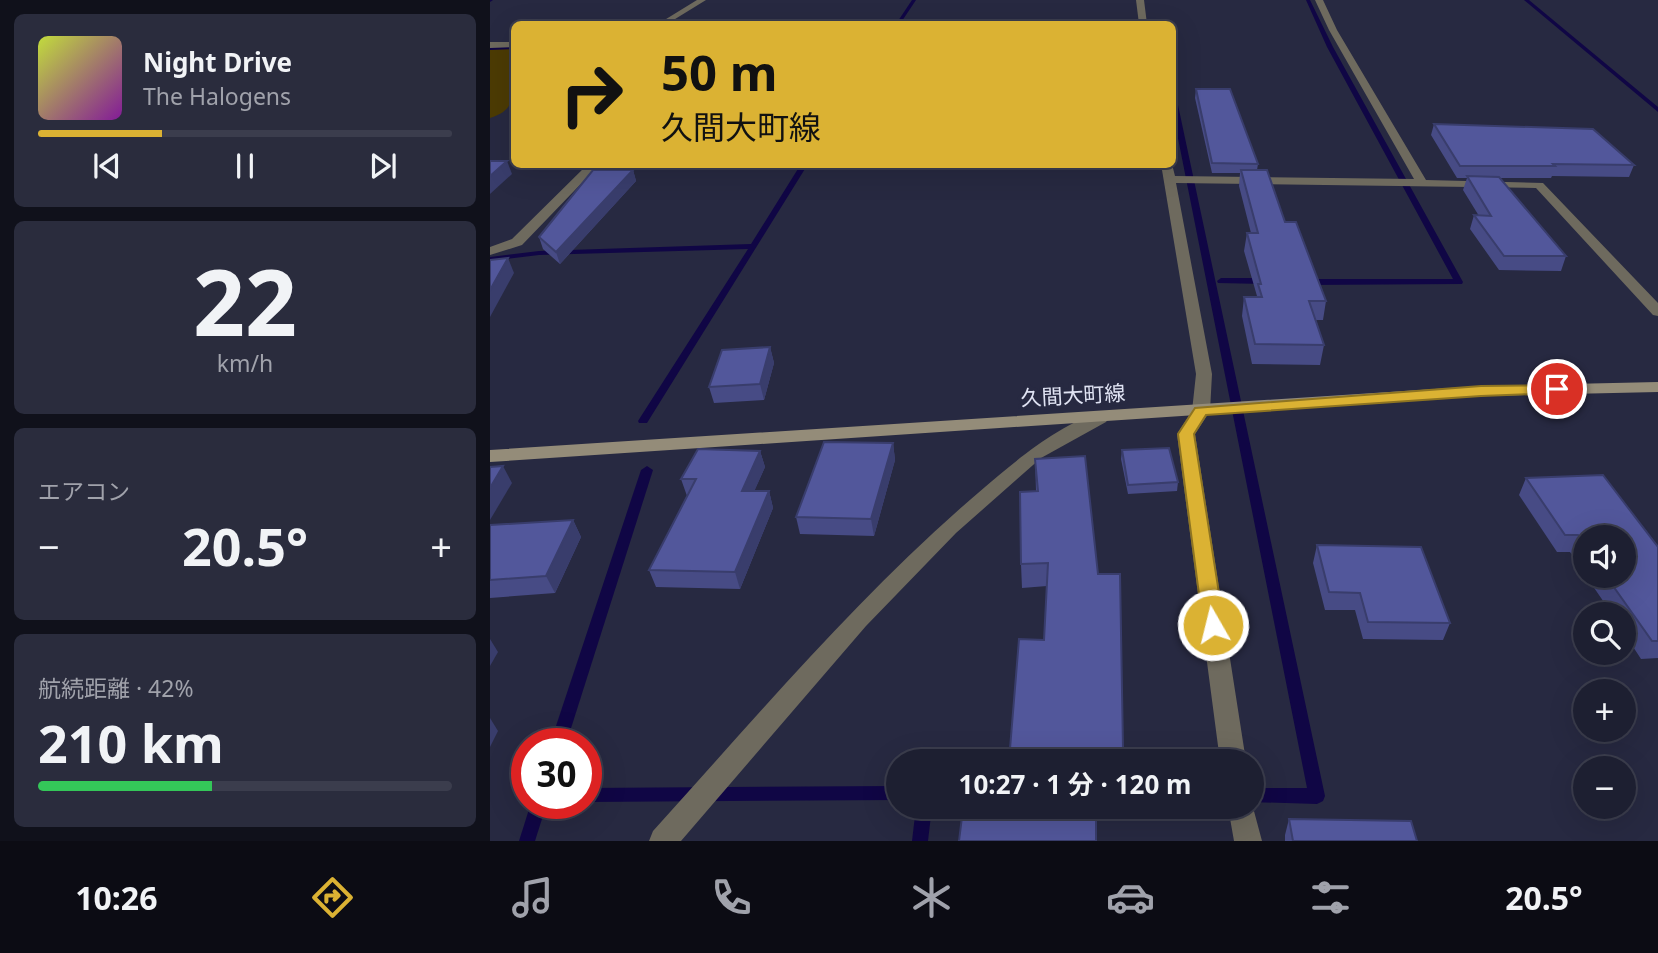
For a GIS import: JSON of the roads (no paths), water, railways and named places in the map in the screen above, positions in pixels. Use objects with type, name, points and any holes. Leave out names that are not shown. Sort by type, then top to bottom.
[{"type":"main road","name":"久間大町線","points":[[490,456],[1224,410],[1481,391],[1658,387]]},
{"type":"street","points":[[667,21],[702,0]]},
{"type":"street","points":[[1140,0],[1143,21]]},
{"type":"street","points":[[1319,0],[1417,183]]},
{"type":"street","points":[[490,45],[511,45]]},
{"type":"street","points":[[490,251],[517,242],[591,168]]},
{"type":"street","points":[[1231,749],[1186,434],[1201,411],[1205,374],[1173,174],[1202,179],[1539,185],[1658,312]]},
{"type":"street","points":[[663,841],[858,620],[949,527],[1035,454],[1100,418]]},
{"type":"waterway","points":[[900,21],[914,0]]},
{"type":"waterway","points":[[1305,282],[1459,282],[1330,47],[1308,0]]},
{"type":"waterway","points":[[1526,0],[1658,110]]},
{"type":"waterway","points":[[490,48],[511,48]]},
{"type":"waterway","points":[[1176,110],[1317,796],[1264,795]]},
{"type":"waterway","points":[[643,421],[802,168]]},
{"type":"waterway","points":[[490,259],[539,253],[752,246]]},
{"type":"waterway","points":[[1221,281],[1264,281]]},
{"type":"waterway","points":[[563,728],[647,470]]},
{"type":"waterway","points":[[602,795],[886,793]]},
{"type":"waterway","points":[[527,841],[534,819]]},
{"type":"waterway","points":[[920,841],[923,819]]}]
